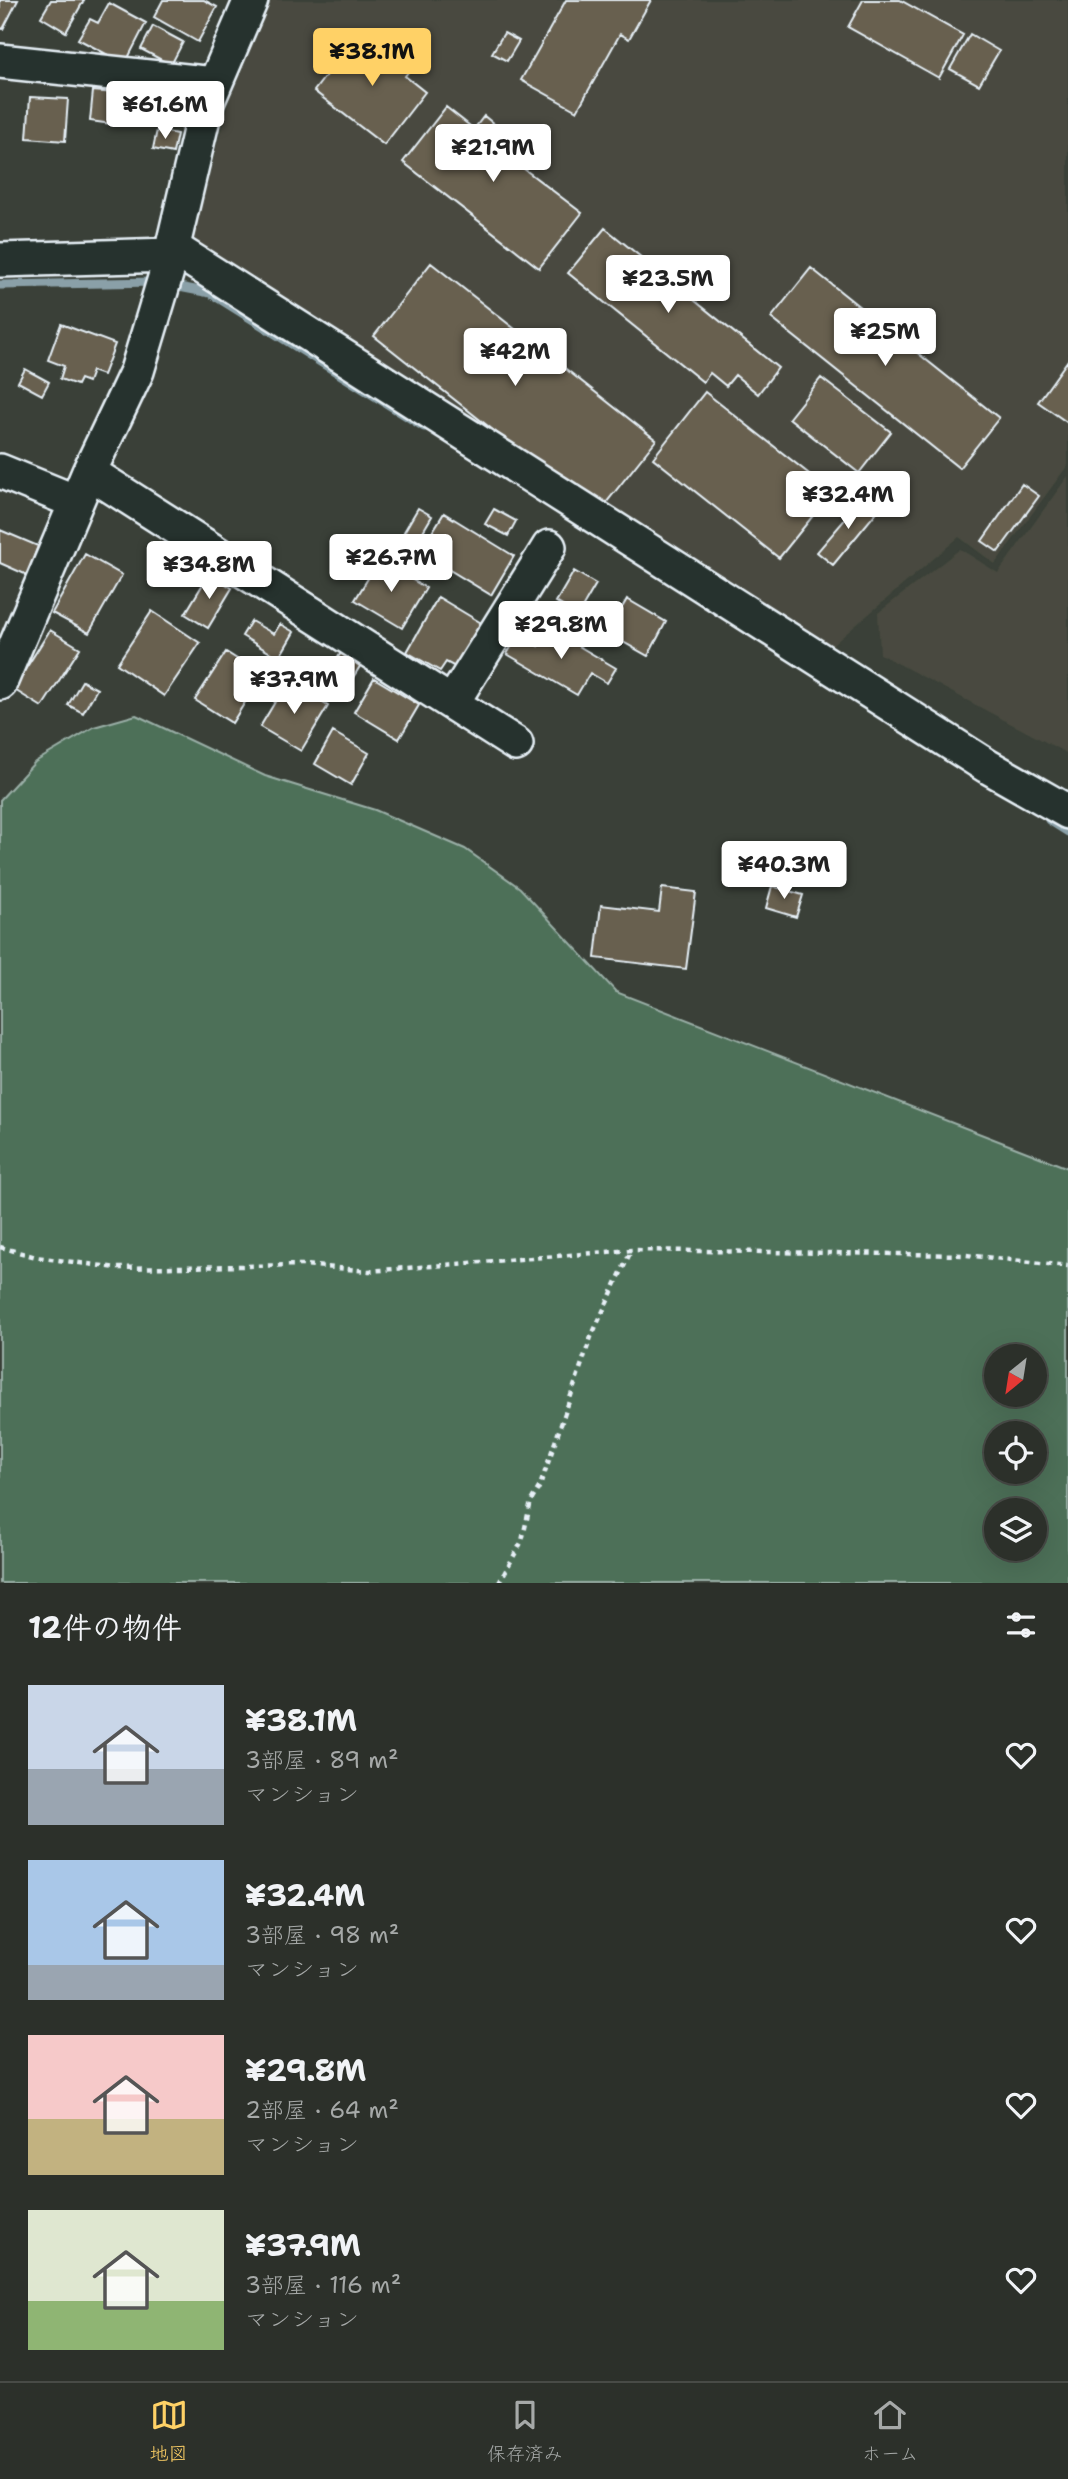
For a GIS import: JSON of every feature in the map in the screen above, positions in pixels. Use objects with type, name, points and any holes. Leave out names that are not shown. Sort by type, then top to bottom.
[{"type":"street","points":[[0,683],[89,472],[137,371],[168,268],[206,105],[251,0]]},
{"type":"street","points":[[0,61],[214,84]]},
{"type":"street","points":[[0,260],[168,268],[987,766],[1068,812]]},
{"type":"street","points":[[0,471],[76,502]]},
{"type":"street","points":[[89,472],[516,744]]},
{"type":"street","points":[[452,703],[549,547]]},
{"type":"path","points":[[0,1247],[36,1257],[117,1268],[304,1265],[369,1271],[632,1250],[966,1255],[1068,1266]]},
{"type":"path","points":[[499,1583],[522,1541],[531,1501],[540,1486],[591,1337],[632,1250]]},
{"type":"shaded area","points":[[271,0],[1068,0],[1068,465],[995,564],[959,537],[814,661],[186,263],[229,100]]},
{"type":"shaded area","points":[[1068,476],[1068,754],[880,654],[878,613],[960,549],[998,573]]},
{"type":"green space","points":[[136,715],[265,776],[375,810],[465,849],[520,888],[616,992],[1068,1168],[1068,1583],[0,1583],[0,800],[35,762],[94,727]]},
{"type":"building","points":[[0,0],[18,0],[3,29],[0,28]]},
{"type":"building","points":[[51,0],[84,0],[66,32],[41,17]]},
{"type":"building","points":[[163,0],[204,0],[217,7],[198,42],[154,17]]},
{"type":"building","points":[[566,0],[651,0],[629,39],[620,34],[577,111],[521,80]]},
{"type":"building","points":[[863,0],[900,0],[963,35],[939,78],[848,27]]},
{"type":"building","points":[[109,3],[146,23],[125,64],[78,39],[90,19],[98,23]]},
{"type":"building","points":[[153,26],[183,42],[171,65],[141,49]]},
{"type":"building","points":[[504,33],[519,41],[507,61],[492,53]]},
{"type":"building","points":[[970,34],[999,51],[979,85],[950,69]]},
{"type":"building","points":[[356,36],[378,53],[387,41],[415,63],[405,76],[425,92],[384,145],[314,91]]},
{"type":"building","points":[[93,91],[115,93],[112,124],[90,121]]},
{"type":"building","points":[[30,97],[68,99],[65,141],[27,138]]},
{"type":"building","points":[[446,107],[474,129],[484,116],[525,149],[515,162],[582,213],[539,268],[403,162]]},
{"type":"building","points":[[157,130],[177,134],[173,153],[153,149]]},
{"type":"building","points":[[605,228],[778,368],[758,394],[735,375],[726,386],[710,373],[703,382],[568,273]]},
{"type":"building","points":[[431,263],[656,440],[598,513],[374,336]]},
{"type":"building","points":[[811,268],[999,418],[959,468],[771,318]]},
{"type":"building","points":[[61,324],[115,344],[103,375],[92,371],[88,382],[80,379],[77,385],[60,379],[64,366],[48,360]]},
{"type":"building","points":[[1068,360],[1068,423],[1038,402]]},
{"type":"building","points":[[25,369],[49,382],[42,395],[18,382]]},
{"type":"building","points":[[821,378],[891,432],[859,473],[789,418]]},
{"type":"building","points":[[705,392],[832,492],[779,558],[653,458]]},
{"type":"building","points":[[1022,484],[1039,496],[998,552],[982,541]]},
{"type":"building","points":[[865,496],[880,508],[833,565],[817,552]]},
{"type":"building","points":[[418,508],[432,516],[418,540],[404,532]]},
{"type":"building","points":[[494,509],[516,521],[508,536],[485,524]]},
{"type":"building","points":[[444,513],[514,556],[491,595],[420,552]]},
{"type":"building","points":[[0,530],[38,546],[27,575],[0,563]]},
{"type":"building","points":[[85,554],[122,575],[89,633],[52,613]]},
{"type":"building","points":[[379,560],[426,588],[402,628],[355,600]]},
{"type":"building","points":[[574,571],[596,584],[578,615],[556,602]]},
{"type":"building","points":[[209,574],[232,588],[208,628],[185,614]]},
{"type":"building","points":[[438,597],[483,624],[457,668],[446,662],[440,671],[407,652]]},
{"type":"building","points":[[627,599],[666,622],[648,656],[609,634],[614,627],[601,619],[607,607],[619,613]]},
{"type":"building","points":[[152,611],[200,643],[164,696],[117,664]]},
{"type":"building","points":[[251,621],[274,634],[280,624],[294,632],[279,658],[242,636]]},
{"type":"building","points":[[548,628],[616,668],[607,683],[590,673],[577,695],[507,654],[519,634],[538,646]]},
{"type":"building","points":[[50,630],[80,648],[42,707],[13,689]]},
{"type":"building","points":[[342,651],[362,663],[346,689],[326,677]]},
{"type":"building","points":[[226,652],[262,675],[232,723],[195,700]]},
{"type":"building","points":[[374,678],[419,705],[399,739],[354,712]]},
{"type":"building","points":[[82,681],[97,689],[83,713],[68,705]]},
{"type":"building","points":[[287,682],[328,706],[301,751],[260,727]]},
{"type":"building","points":[[333,732],[369,753],[351,785],[315,764]]},
{"type":"building","points":[[772,886],[803,895],[796,917],[766,908]]},
{"type":"building","points":[[662,888],[696,892],[686,969],[595,958],[601,905],[659,912]]},
{"type":"waterway","points":[[0,285],[156,282]]},
{"type":"waterway","points":[[169,285],[210,293],[424,427]]},
{"type":"waterway","points":[[1049,820],[1068,832]]}]
